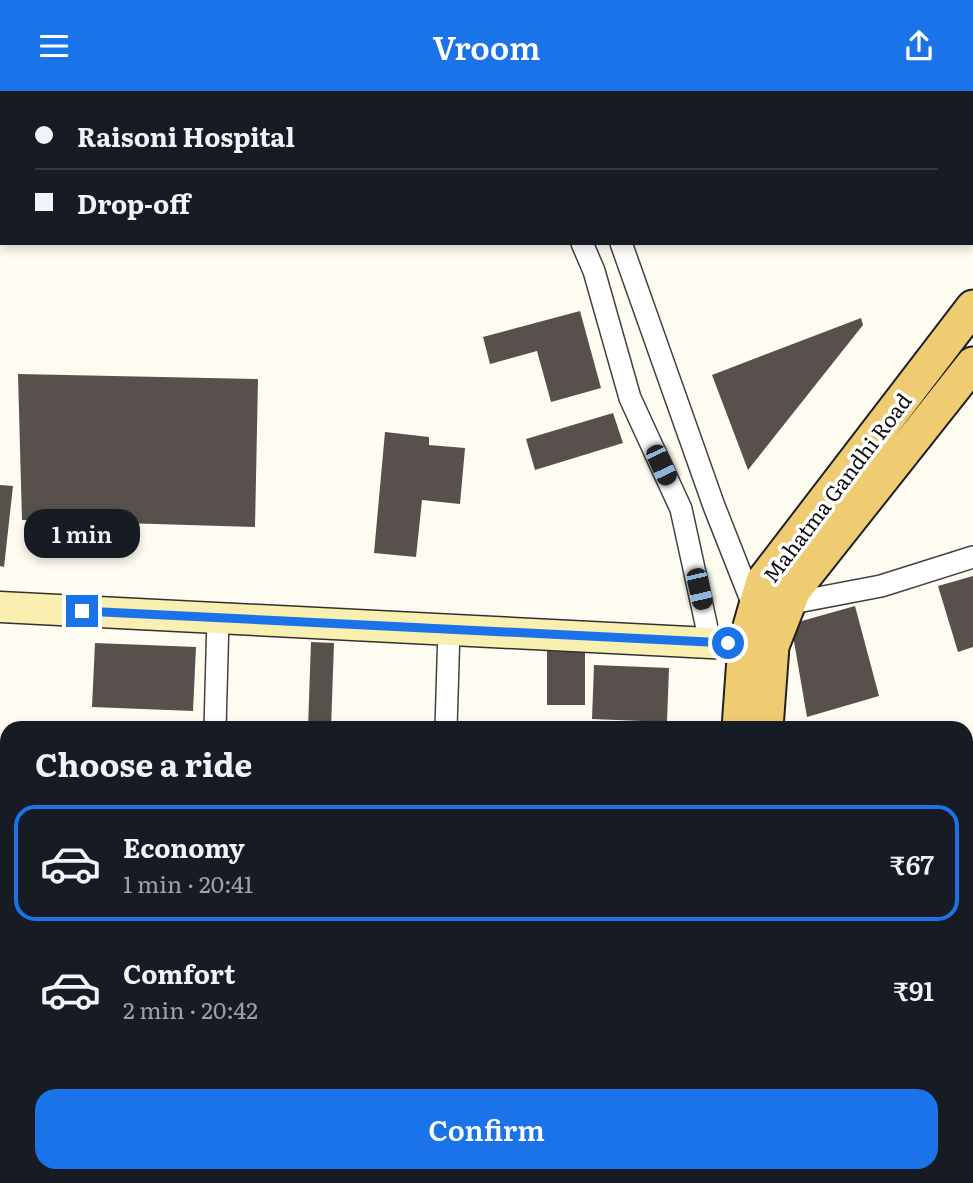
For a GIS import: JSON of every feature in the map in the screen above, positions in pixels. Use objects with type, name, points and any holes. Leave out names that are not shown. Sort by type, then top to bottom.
[{"type":"main road","name":"Mahatma Gandhi Road","points":[[741,721],[758,645],[755,610],[762,581],[972,312]]},
{"type":"main road","points":[[765,721],[758,645],[789,604],[794,590],[973,364]]},
{"type":"main road","points":[[0,607],[758,645]]},
{"type":"street","points":[[583,245],[594,271],[630,398],[681,509],[710,642]]},
{"type":"street","points":[[622,245],[714,506],[755,610],[881,586],[973,557]]},
{"type":"street","points":[[215,721],[218,618]]},
{"type":"street","points":[[446,721],[449,629]]},
{"type":"building","points":[[580,311],[601,388],[551,402],[537,351],[490,364],[483,337]]},
{"type":"building","points":[[861,318],[863,325],[748,470],[712,375]]},
{"type":"building","points":[[18,374],[258,379],[255,527],[22,520]]},
{"type":"building","points":[[613,413],[623,443],[535,470],[526,439]]},
{"type":"building","points":[[385,432],[429,437],[429,445],[465,448],[460,504],[422,500],[416,557],[374,553]]},
{"type":"building","points":[[0,485],[13,486],[4,567],[0,566]]},
{"type":"building","points":[[973,576],[973,647],[958,652],[938,586]]},
{"type":"building","points":[[855,606],[879,696],[807,717],[791,624]]},
{"type":"building","points":[[311,642],[334,643],[331,721],[308,721]]},
{"type":"building","points":[[95,643],[196,647],[193,711],[92,707]]},
{"type":"building","points":[[585,647],[585,705],[547,705],[547,648]]},
{"type":"building","points":[[594,665],[669,668],[667,721],[592,719]]},
{"type":"route","points":[[82,611],[728,643]]}]
